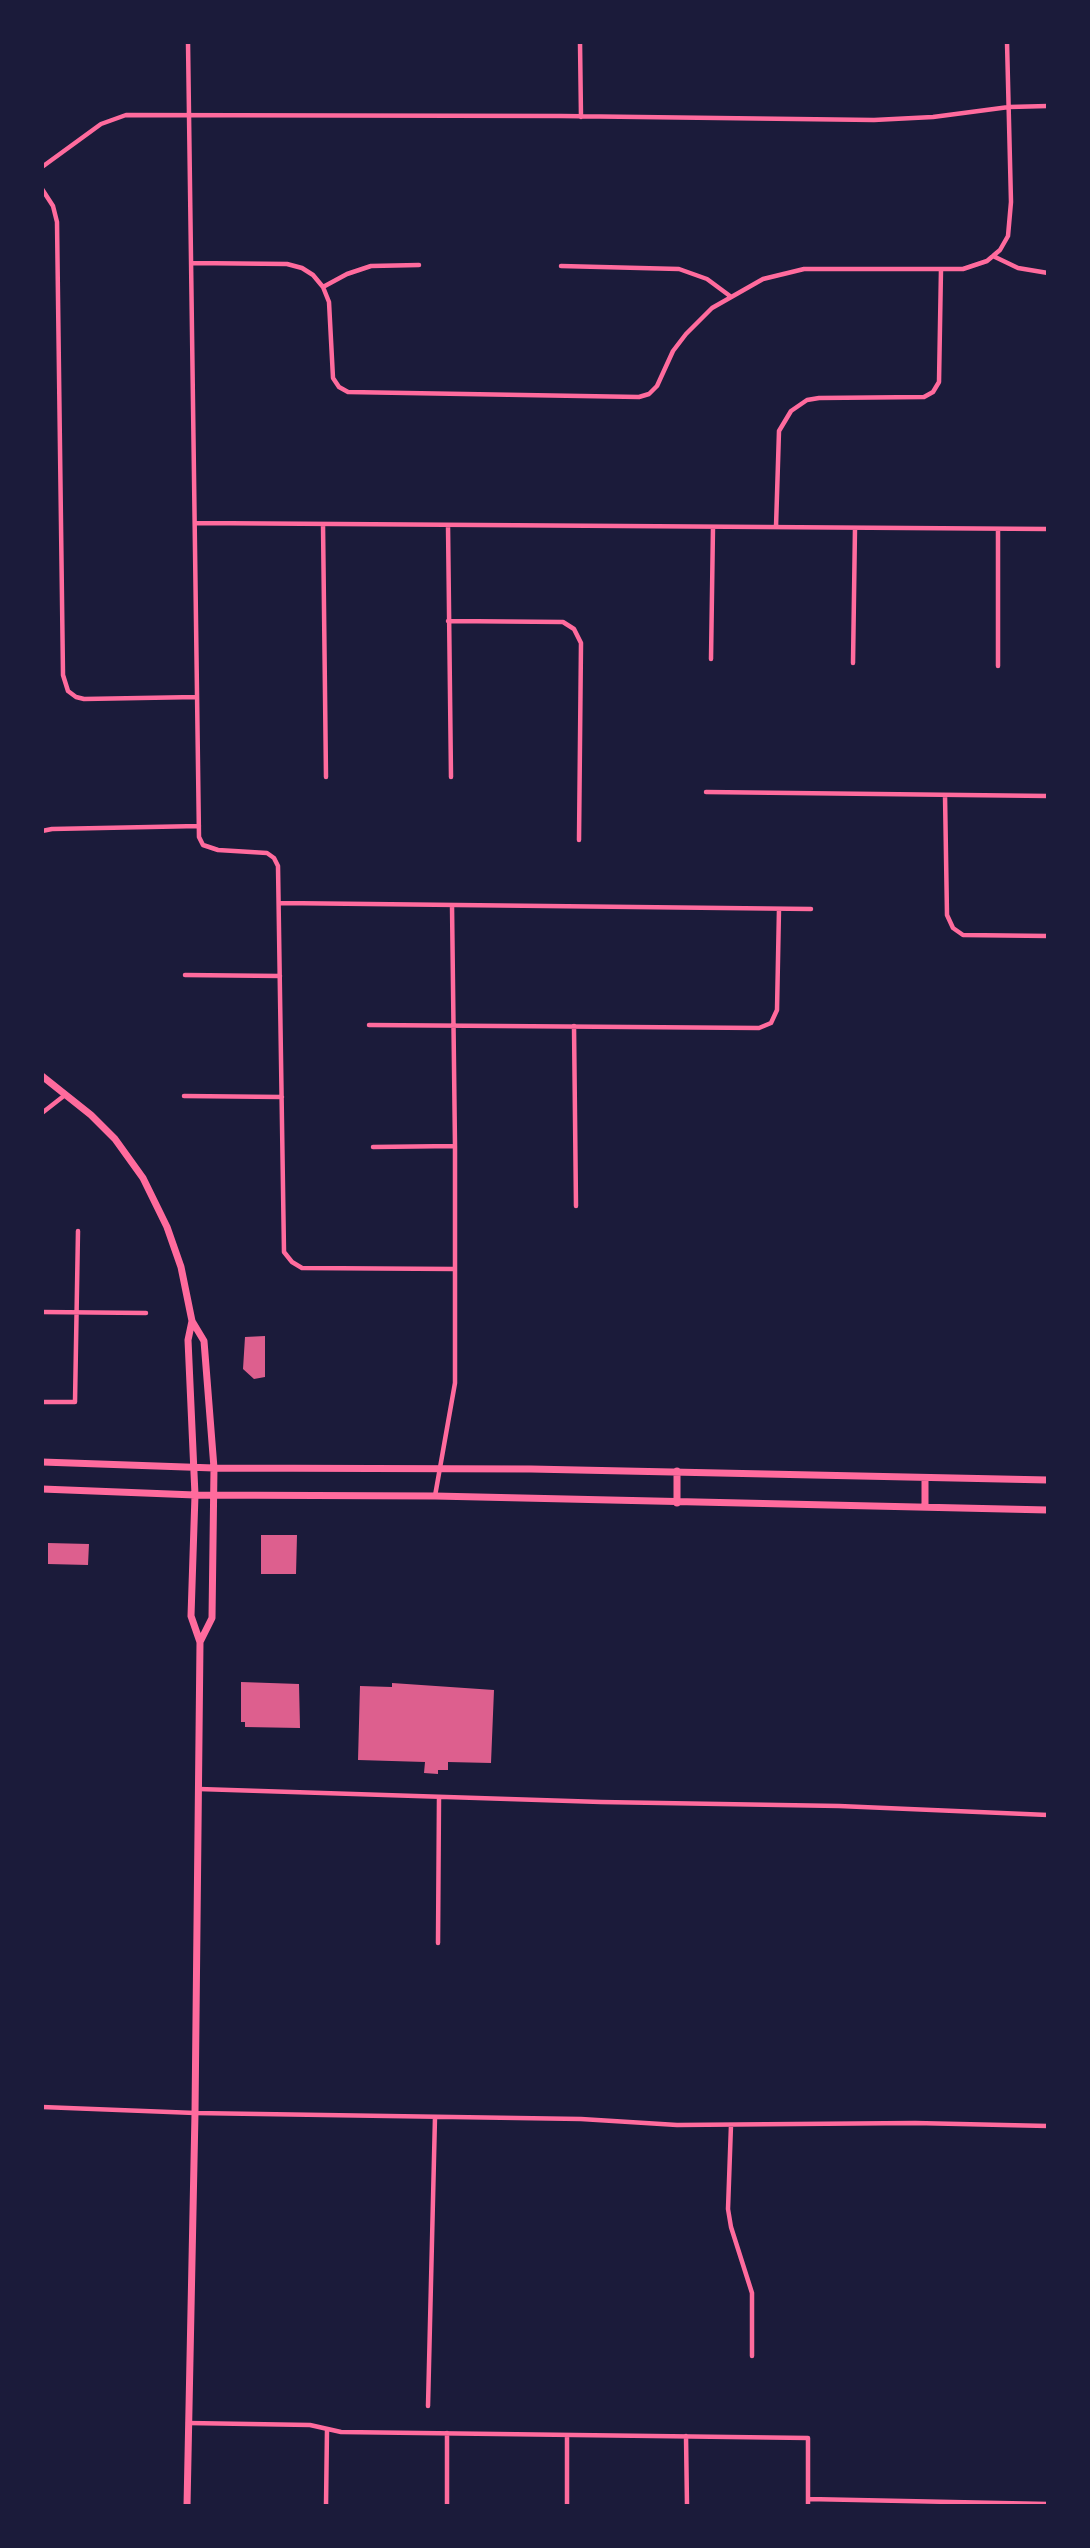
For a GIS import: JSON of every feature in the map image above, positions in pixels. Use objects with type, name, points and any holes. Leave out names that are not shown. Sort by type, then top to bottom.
[{"type":"main road","points":[[42,1076],[91,1115],[115,1139],[143,1178],[171,1237],[181,1267],[192,1321],[204,1340],[214,1495],[212,1618],[200,1642]]},
{"type":"main road","points":[[187,2506],[200,1642],[191,1616],[195,1468],[188,1340],[192,1321]]},
{"type":"main road","points":[[42,1462],[195,1468],[677,1471],[1048,1480]]},
{"type":"main road","points":[[677,1471],[677,1503]]},
{"type":"main road","points":[[925,1478],[925,1507]]},
{"type":"main road","points":[[42,1489],[195,1495],[436,1496],[1048,1510]]},
{"type":"street","points":[[188,42],[199,837],[203,845],[218,850],[267,853],[274,858],[278,866],[284,1252],[292,1262],[302,1268],[455,1269]]},
{"type":"street","points":[[580,42],[581,117]]},
{"type":"street","points":[[191,263],[287,264],[302,268],[313,275],[323,286],[329,302],[332,379],[348,393],[639,397],[649,394],[657,386],[673,351],[712,308],[763,279],[804,269],[963,269],[993,256],[1000,250],[1008,236],[1011,202],[1007,42]]},
{"type":"street","points":[[42,167],[101,124],[126,115],[874,120],[933,117],[1009,107],[1048,106]]},
{"type":"street","points":[[42,190],[53,206],[57,222],[64,675],[68,691],[85,699],[197,697]]},
{"type":"street","points":[[993,256],[1018,268],[1048,273]]},
{"type":"street","points":[[323,286],[371,266],[419,265]]},
{"type":"street","points":[[561,266],[679,269],[707,279],[730,296]]},
{"type":"street","points":[[776,528],[779,431],[791,411],[807,400],[819,398],[923,397],[933,392],[939,382],[941,269]]},
{"type":"street","points":[[195,523],[1048,529]]},
{"type":"street","points":[[323,524],[326,777]]},
{"type":"street","points":[[448,525],[450,777]]},
{"type":"street","points":[[711,659],[713,527]]},
{"type":"street","points":[[853,663],[855,528]]},
{"type":"street","points":[[998,530],[998,666]]},
{"type":"street","points":[[448,621],[563,622],[574,629],[580,643],[579,840]]},
{"type":"street","points":[[706,792],[1048,796]]},
{"type":"street","points":[[945,795],[947,915],[953,928],[963,935],[1048,936]]},
{"type":"street","points":[[42,831],[199,826]]},
{"type":"street","points":[[280,903],[811,909]]},
{"type":"street","points":[[436,1496],[455,1383],[452,905]]},
{"type":"street","points":[[369,1026],[759,1028],[771,1023],[777,1010],[779,909]]},
{"type":"street","points":[[185,975],[280,976]]},
{"type":"street","points":[[574,1026],[576,1206]]},
{"type":"street","points":[[42,1113],[65,1094]]},
{"type":"street","points":[[184,1096],[282,1097]]},
{"type":"street","points":[[373,1147],[455,1146]]},
{"type":"street","points":[[42,1402],[75,1402],[78,1231]]},
{"type":"street","points":[[42,1312],[146,1313]]},
{"type":"street","points":[[199,1789],[839,1805],[1048,1815]]},
{"type":"street","points":[[438,1943],[439,1797]]},
{"type":"street","points":[[42,2107],[731,2125],[915,2123],[1048,2126]]},
{"type":"street","points":[[428,2406],[435,2116]]},
{"type":"street","points":[[731,2125],[728,2209],[731,2227],[752,2292],[752,2356]]},
{"type":"street","points":[[188,2423],[310,2425],[341,2432],[808,2438],[808,2506]]},
{"type":"street","points":[[326,2506],[327,2429]]},
{"type":"street","points":[[447,2433],[447,2506]]},
{"type":"street","points":[[567,2435],[567,2506]]},
{"type":"street","points":[[686,2436],[687,2506]]},
{"type":"street","points":[[808,2499],[937,2504],[1048,2504]]},
{"type":"building","points":[[265,1336],[265,1377],[254,1379],[243,1369],[245,1337]]},
{"type":"building","points":[[261,1535],[297,1535],[296,1574],[261,1574]]},
{"type":"building","points":[[48,1543],[89,1544],[88,1565],[48,1564]]},
{"type":"building","points":[[241,1682],[299,1684],[300,1728],[245,1727],[245,1722],[241,1722]]},
{"type":"building","points":[[392,1683],[494,1690],[491,1763],[448,1762],[448,1770],[438,1770],[438,1774],[424,1773],[425,1762],[358,1760],[360,1686],[392,1687]]}]
